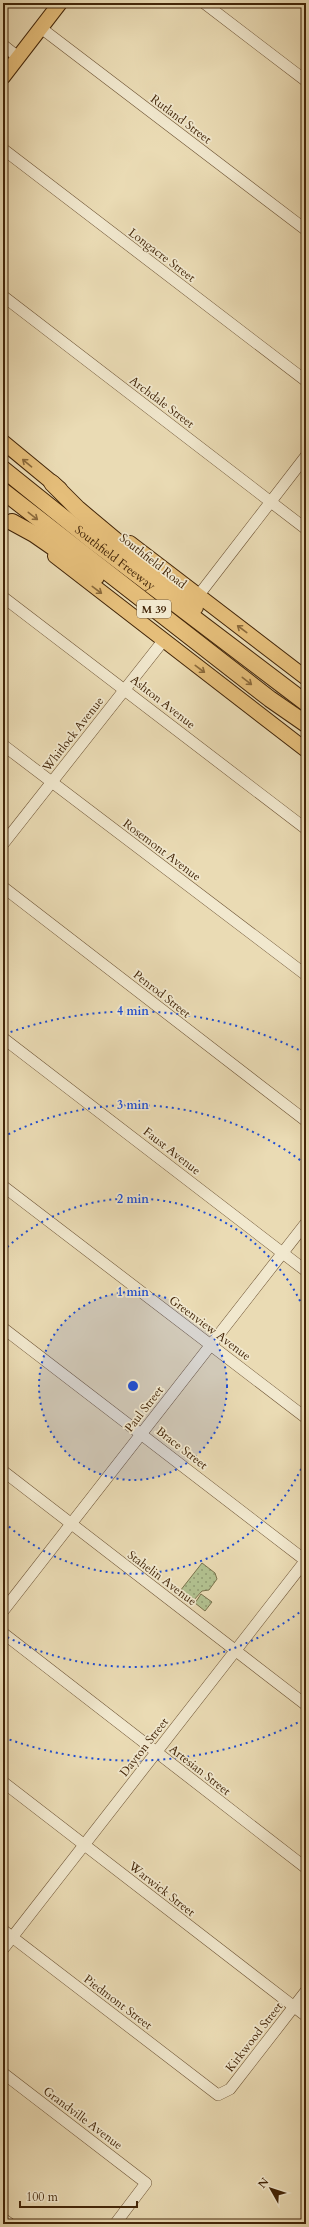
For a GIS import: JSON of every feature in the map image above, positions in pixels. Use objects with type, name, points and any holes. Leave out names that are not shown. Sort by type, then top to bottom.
[{"type":"highway","name":"Southfield Freeway","points":[[3,469],[94,542],[306,704]]},
{"type":"highway","points":[[52,483],[78,509],[245,649],[267,673]]},
{"type":"highway","name":"Southfield Freeway","points":[[3,491],[228,666],[306,724]]},
{"type":"highway","points":[[7,518],[34,534],[228,666]]},
{"type":"main road","points":[[3,77],[60,3]]},
{"type":"main road","name":"Southfield Road","points":[[3,442],[52,483],[306,678]]},
{"type":"main road","points":[[7,518],[163,641],[306,750]]},
{"type":"street","points":[[204,3],[306,81]]},
{"type":"street","name":"Rutland Street","points":[[41,28],[306,230]]},
{"type":"street","points":[[3,45],[18,57]]},
{"type":"street","name":"Longacre Street","points":[[3,149],[306,381]]},
{"type":"street","name":"Archdale Street","points":[[3,296],[306,529]]},
{"type":"street","points":[[198,596],[306,456]]},
{"type":"street","name":"Ashton Avenue","points":[[3,596],[306,829]]},
{"type":"street","name":"Whitlock Avenue","points":[[3,844],[163,641]]},
{"type":"street","name":"Rosemont Avenue","points":[[3,745],[306,976]]},
{"type":"street","name":"Penrod Street","points":[[3,887],[306,1121]]},
{"type":"street","name":"Faust Avenue","points":[[3,1038],[306,1270]]},
{"type":"street","name":"Greenview Avenue","points":[[3,1186],[306,1418]]},
{"type":"street","name":"Paul Street","points":[[3,1611],[306,1223]]},
{"type":"street","name":"Brace Street","points":[[3,1328],[306,1560]]},
{"type":"street","name":"Stahelin Avenue","points":[[3,1472],[306,1705]]},
{"type":"street","name":"Dayton Street","points":[[3,1949],[306,1560]]},
{"type":"street","name":"Artesian Street","points":[[3,1633],[306,1868]]},
{"type":"street","name":"Warwick Street","points":[[3,1782],[306,2016]]},
{"type":"street","name":"Piedmont Street","points":[[3,1930],[218,2095]]},
{"type":"street","name":"Kirkwood Street","points":[[218,2095],[230,2089],[306,1991]]},
{"type":"street","name":"Grandville Avenue","points":[[3,2073],[146,2183],[115,2224]]},
{"type":"street","points":[[3,2219],[10,2224]]},
{"type":"green space","points":[[202,1563],[215,1573],[217,1579],[209,1590],[202,1591],[193,1601],[180,1591]]},
{"type":"green space","points":[[201,1594],[212,1602],[205,1611],[195,1603]]}]
